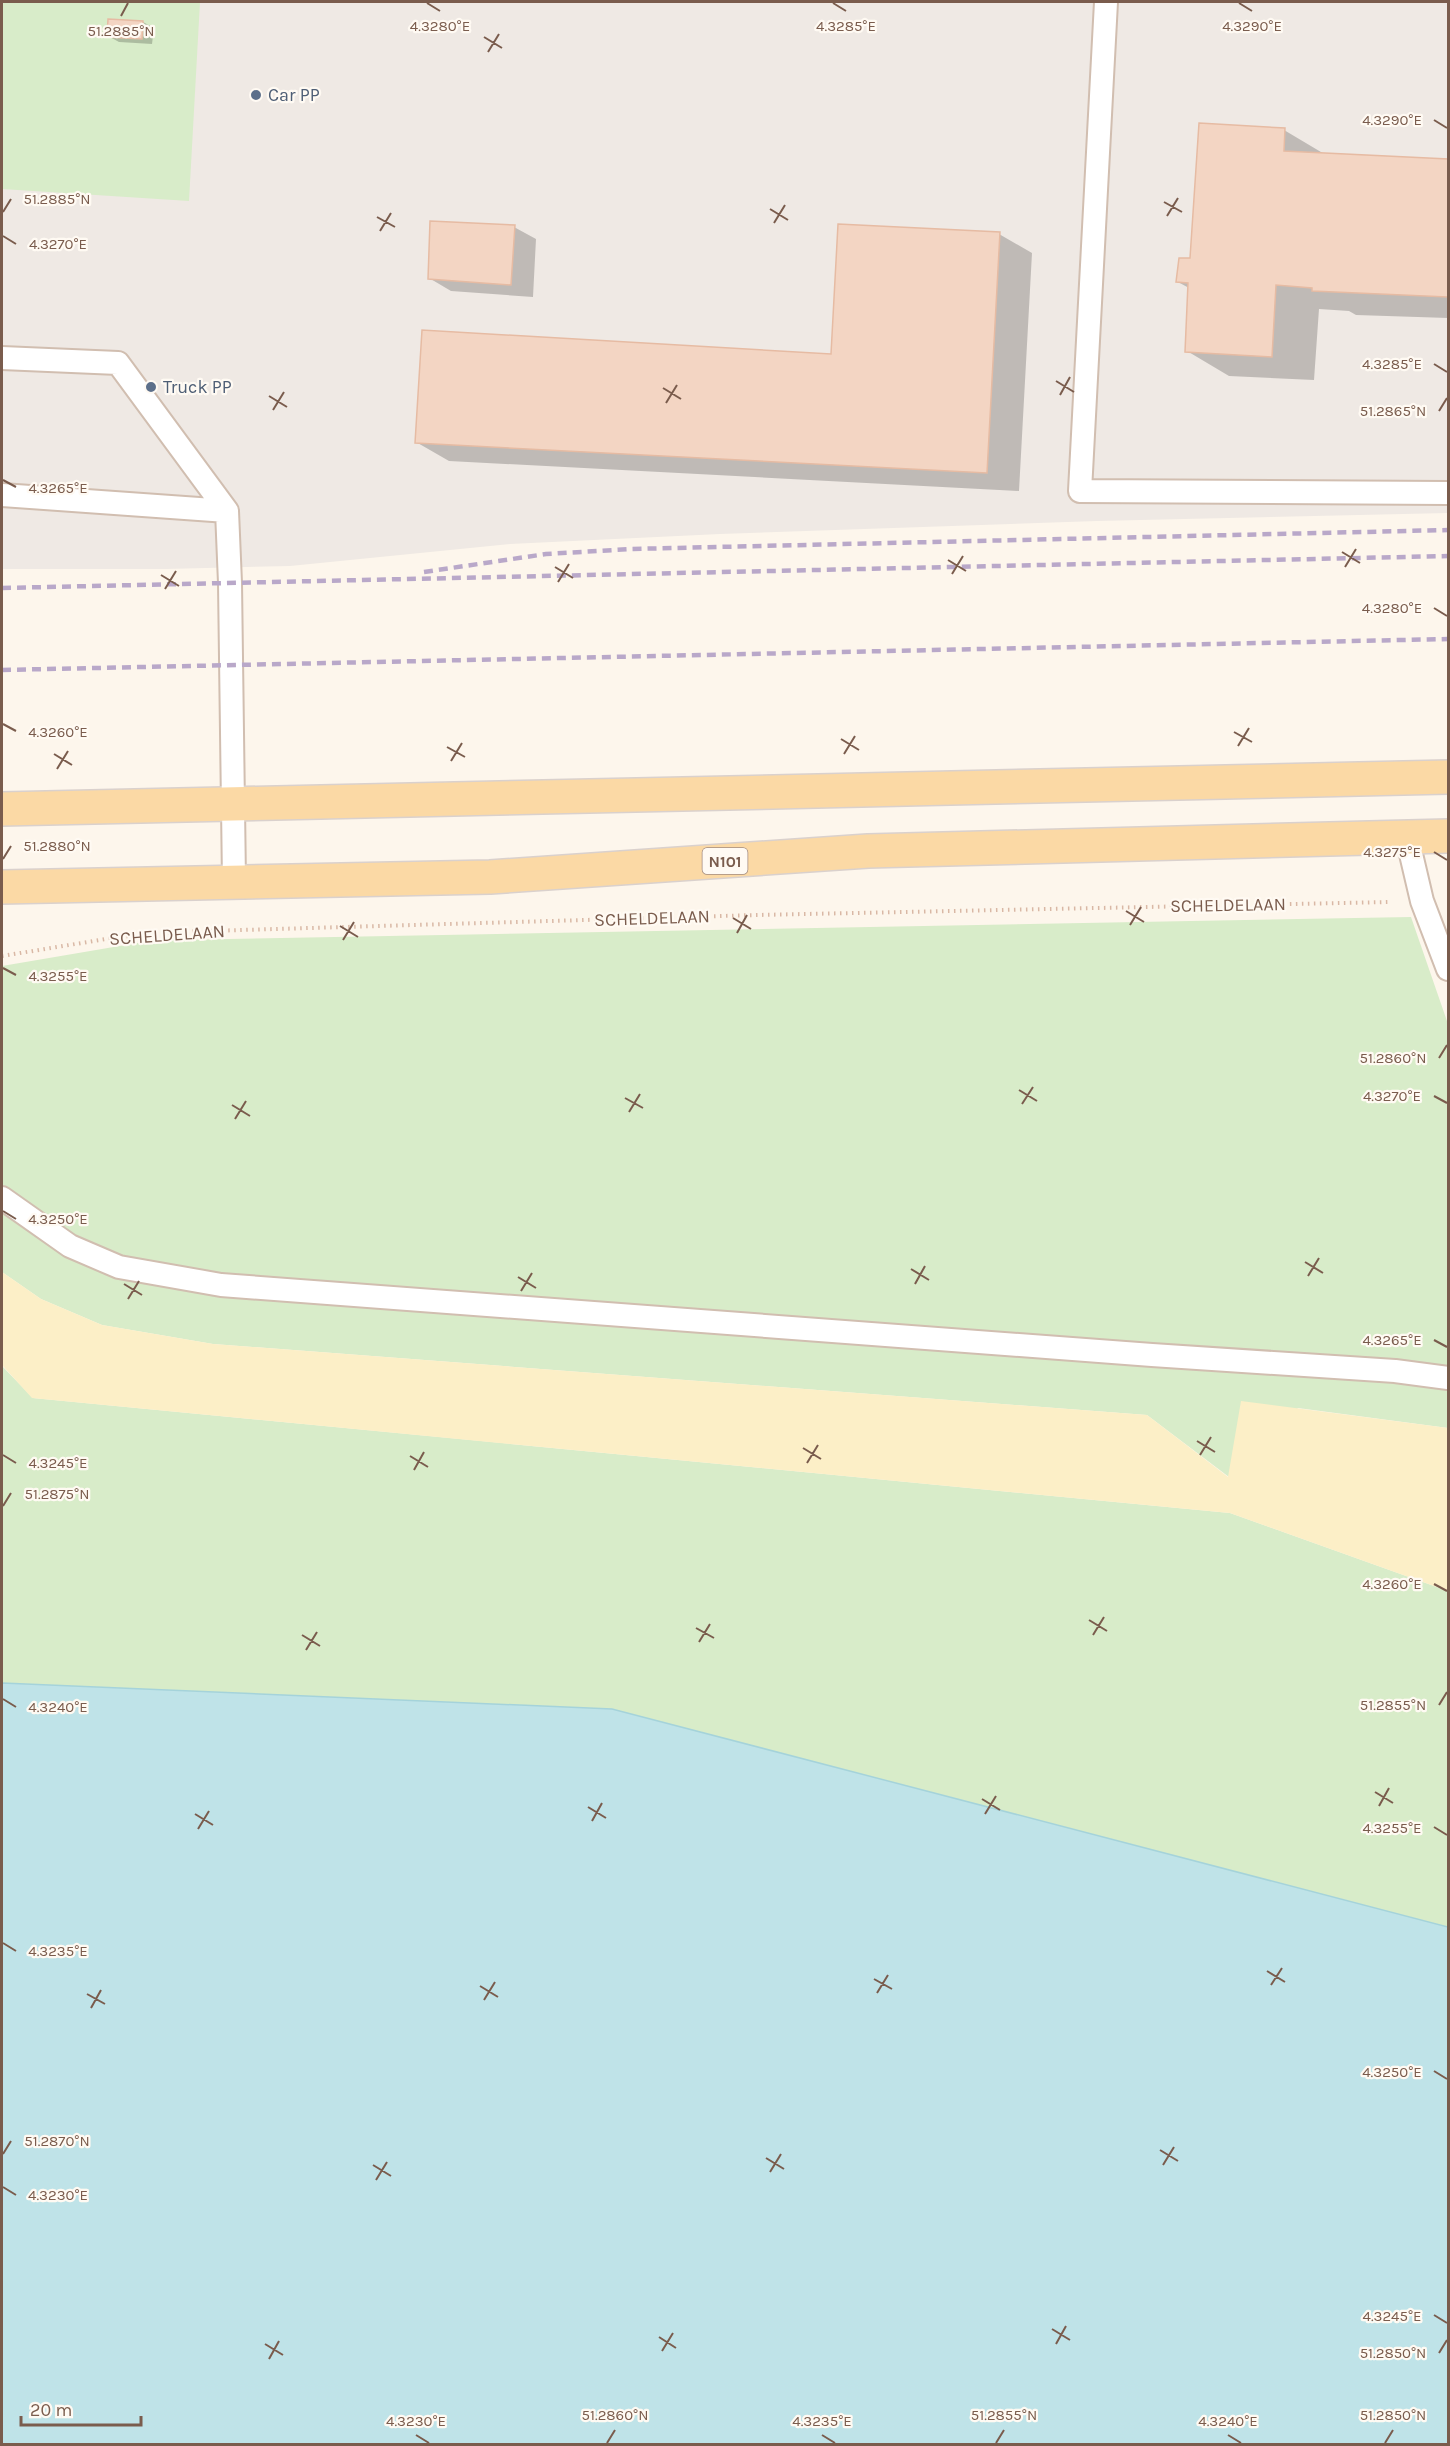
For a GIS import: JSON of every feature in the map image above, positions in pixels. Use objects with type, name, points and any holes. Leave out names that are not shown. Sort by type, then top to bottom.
[{"type":"main road","points":[[2,809],[1449,777]]},
{"type":"main road","name":"N101","points":[[2,887],[490,876],[868,851],[1449,836]]},
{"type":"lane","points":[[1106,2],[1080,491],[1449,493]]},
{"type":"lane","points":[[2,358],[118,363],[227,511],[234,881]]},
{"type":"lane","points":[[2,495],[227,511]]},
{"type":"lane","points":[[1407,837],[1422,901],[1449,969]]},
{"type":"lane","points":[[2,1198],[70,1246],[119,1267],[221,1285],[1152,1355],[1384,1370],[1449,1378]]},
{"type":"path","name":"SCHELDELAAN","points":[[2,956],[112,938],[173,932],[756,915],[1422,901]]},
{"type":"shaded area","points":[[2,2],[1448,2],[1448,513],[1097,521],[720,534],[510,544],[290,566],[2,569]]},
{"type":"green space","points":[[2,2],[200,2],[189,201],[2,189]]},
{"type":"green space","points":[[1411,917],[1448,1024],[1448,1428],[1298,1408],[1229,1477],[1147,1415],[213,1344],[102,1325],[41,1299],[2,1272],[2,966],[143,942],[173,940]]},
{"type":"green space","points":[[2,1366],[33,1398],[1230,1513],[1448,1591],[1448,1927],[612,1709],[2,1683]]},
{"type":"sand","points":[[2,1272],[41,1299],[102,1325],[213,1344],[1147,1415],[1228,1477],[1241,1401],[1448,1428],[1448,1591],[1230,1513],[32,1398],[2,1365]]},
{"type":"water","points":[[2,1683],[612,1709],[1448,1927],[1448,2444],[2,2444]]},
{"type":"building","points":[[108,19],[143,21],[142,39],[107,37]]},
{"type":"building","points":[[1199,123],[1285,128],[1284,151],[1448,159],[1448,297],[1312,291],[1312,288],[1276,285],[1272,357],[1185,352],[1188,283],[1176,282],[1179,258],[1190,258]]},
{"type":"building","points":[[430,221],[515,225],[511,285],[428,279]]},
{"type":"building","points":[[838,224],[1000,232],[987,473],[415,443],[422,330],[831,354]]},
{"type":"railway","points":[[424,572],[546,554],[631,549],[1448,530]]},
{"type":"railway","points":[[2,588],[1448,556]]},
{"type":"railway","points":[[2,670],[1448,639]]},
{"type":"place","name":"Car PP","points":[[256,95]]},
{"type":"place","name":"Truck PP","points":[[151,387]]}]
